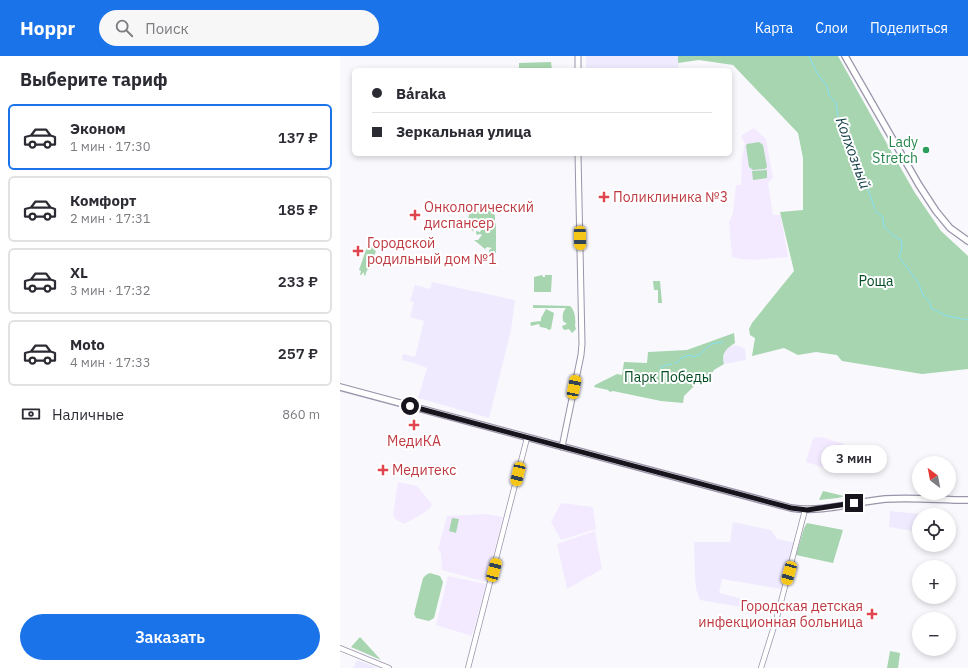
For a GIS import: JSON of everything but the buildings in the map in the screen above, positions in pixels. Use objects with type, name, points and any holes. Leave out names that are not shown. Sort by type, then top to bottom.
[{"type":"main road","points":[[578,56],[578,68]]},
{"type":"main road","points":[[845,56],[919,185],[936,211],[950,228],[968,241]]},
{"type":"main road","points":[[562,447],[582,344],[578,156]]},
{"type":"main road","points":[[340,388],[805,513],[886,499],[968,500]]},
{"type":"street","points":[[468,668],[527,438]]},
{"type":"street","points":[[760,668],[781,602],[805,513]]},
{"type":"street","points":[[340,648],[389,668]]},
{"type":"shaded area","points":[[586,56],[679,56],[678,68],[586,68]]},
{"type":"shaded area","points":[[754,128],[766,139],[773,178],[768,183],[773,215],[781,215],[788,257],[754,260],[732,257],[729,222],[733,213],[736,185],[741,185],[742,158],[745,143],[741,137]]},
{"type":"shaded area","points":[[432,282],[515,300],[511,330],[489,418],[418,398],[427,368],[402,360],[403,354],[415,357],[424,321],[410,317],[414,302],[410,301],[415,285],[430,289]]},
{"type":"shaded area","points":[[736,345],[745,349],[746,360],[724,364],[723,359],[725,351],[729,347]]},
{"type":"shaded area","points":[[822,437],[844,444],[839,472],[806,462],[813,438]]},
{"type":"shaded area","points":[[398,482],[417,486],[432,504],[424,513],[404,524],[395,519],[393,514]]},
{"type":"shaded area","points":[[561,503],[593,507],[596,529],[561,540],[551,522]]},
{"type":"shaded area","points":[[890,511],[912,513],[912,531],[889,527]]},
{"type":"shaded area","points":[[485,514],[503,517],[486,582],[442,570],[441,553],[438,549],[447,516]]},
{"type":"shaded area","points":[[733,522],[771,530],[777,539],[795,543],[781,589],[722,579],[719,593],[747,600],[746,608],[700,600],[696,589],[694,542],[730,542]]},
{"type":"shaded area","points":[[595,531],[602,569],[567,589],[557,544]]},
{"type":"shaded area","points":[[448,576],[486,584],[472,636],[436,625]]},
{"type":"shaded area","points":[[357,660],[378,668],[353,668]]},
{"type":"green space","name":"Роща","points":[[678,56],[838,56],[915,193],[941,231],[968,256],[968,369],[922,374],[842,361],[837,355],[816,352],[798,355],[784,348],[752,356],[755,338],[750,335],[749,329],[752,323],[794,271],[780,212],[803,210],[803,158],[798,133],[733,65],[699,60],[678,63]]},
{"type":"green space","points":[[551,62],[552,68],[519,68],[519,63]]},
{"type":"green space","points":[[759,142],[763,145],[767,167],[765,169],[753,170],[749,167],[746,146],[747,144]]},
{"type":"green space","points":[[767,170],[767,178],[753,180],[752,171]]},
{"type":"green space","points":[[496,203],[499,204],[499,210],[493,212],[493,214],[495,215],[496,224],[496,253],[489,254],[489,250],[492,248],[487,247],[485,249],[474,240],[478,240],[482,235],[477,235],[476,231],[480,232],[482,228],[477,226],[473,231],[467,227],[467,221],[471,210],[478,211],[480,208],[489,210]]},
{"type":"green space","points":[[368,244],[375,246],[374,250],[376,251],[365,276],[364,272],[360,275],[361,271],[359,270]]},
{"type":"green space","points":[[542,275],[545,277],[545,275],[552,275],[551,292],[534,292],[534,277]]},
{"type":"green space","points":[[653,281],[660,281],[662,303],[658,303],[658,290],[654,290]]},
{"type":"green space","points":[[533,305],[570,306],[574,313],[576,329],[572,333],[569,329],[563,329],[562,326],[567,324],[563,321],[563,312],[566,308],[533,308]]},
{"type":"green space","points":[[546,309],[554,313],[551,329],[549,330],[540,327],[539,324],[531,326],[530,323],[532,322],[541,321]]},
{"type":"green space","name":"Парк Победы","points":[[734,333],[735,343],[725,352],[723,357],[724,364],[714,370],[710,376],[698,382],[684,396],[683,403],[661,401],[613,391],[610,392],[608,390],[594,387],[595,385],[617,374],[622,375],[624,362],[647,363],[648,352],[687,350]]},
{"type":"green space","points":[[823,491],[845,496],[819,500]]},
{"type":"green space","points":[[452,518],[459,519],[456,533],[449,531]]},
{"type":"green space","points":[[807,523],[843,530],[833,563],[796,555],[804,528]]},
{"type":"green space","points":[[430,573],[440,576],[443,582],[434,618],[429,621],[416,618],[414,614],[423,578]]},
{"type":"green space","points":[[360,637],[381,660],[351,647]]},
{"type":"green space","points":[[890,651],[900,653],[898,668],[887,668]]},
{"type":"waterway","name":"Колхозный","points":[[809,56],[817,73],[827,86],[829,95],[836,103],[839,124],[847,141],[851,157],[861,165],[861,179],[867,187],[875,209]]},
{"type":"waterway","name":"Колхозный","points":[[875,211],[883,217],[884,227],[901,240],[902,247],[899,257],[918,282],[923,295],[930,302],[931,308],[947,316],[968,320]]},
{"type":"waterway","points":[[675,363],[681,358],[689,355],[693,357],[699,355],[711,344],[723,342]]},
{"type":"waterway","points":[[660,368],[672,364]]},
{"type":"place","name":"Lady Stretch","points":[[926,150]]},
{"type":"place","name":"Поликлиника №3","points":[[604,197]]},
{"type":"place","name":"Онкологический диспансер","points":[[415,215]]},
{"type":"place","name":"Городской родильный дом №1","points":[[358,251]]},
{"type":"place","name":"МедиКА","points":[[414,425]]},
{"type":"place","name":"Медитекс","points":[[383,470]]},
{"type":"place","name":"Городская детская инфекционная больница","points":[[872,614]]},
{"type":"route","points":[[410,406],[791,508],[807,510],[854,503]]}]
